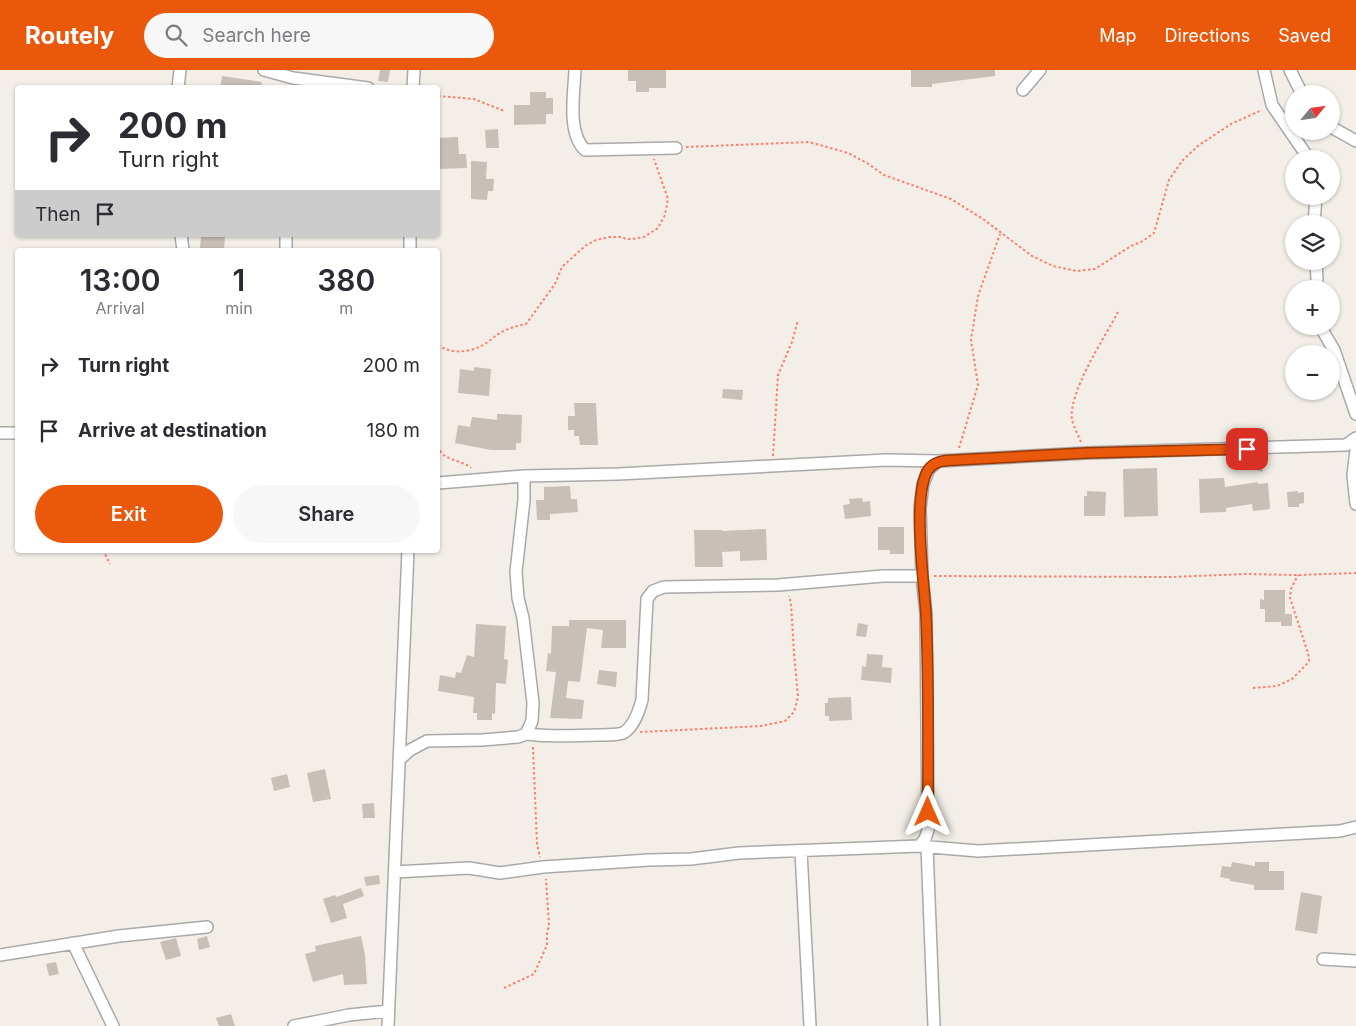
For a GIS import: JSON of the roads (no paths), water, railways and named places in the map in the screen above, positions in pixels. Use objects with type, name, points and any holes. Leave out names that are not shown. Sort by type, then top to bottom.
[{"type":"street","points":[[178,85],[180,70]]},
{"type":"street","points":[[264,70],[292,83],[322,85]]},
{"type":"street","points":[[413,85],[414,70]]},
{"type":"street","points":[[575,70],[574,129],[578,144],[585,150],[676,148]]},
{"type":"street","points":[[1023,90],[1040,70]]},
{"type":"street","points":[[1264,70],[1272,105],[1303,150]]},
{"type":"street","points":[[1290,70],[1298,85]]},
{"type":"street","points":[[1340,132],[1356,141]]},
{"type":"street","points":[[1325,335],[1334,350],[1356,414]]},
{"type":"street","points":[[0,433],[15,433]]},
{"type":"street","points":[[440,483],[524,476],[618,474],[886,460],[938,462],[1086,453],[1346,445],[1355,443],[1353,475],[1356,504]]},
{"type":"street","points":[[934,1026],[923,847],[928,830],[926,614],[922,576],[920,508],[923,484],[929,469],[938,462]]},
{"type":"street","points":[[524,476],[524,500],[516,572],[532,703],[530,734]]},
{"type":"street","points":[[388,1026],[396,872],[408,553]]},
{"type":"street","points":[[400,759],[427,741],[482,740],[530,734],[570,736],[623,733],[638,714],[642,700],[647,599],[653,591],[664,587],[778,585],[883,576],[922,576]]},
{"type":"street","points":[[400,729],[420,744]]},
{"type":"street","points":[[396,872],[469,868],[500,873],[548,867],[691,859],[739,853],[923,847],[978,851],[1355,829]]},
{"type":"street","points":[[801,851],[810,1026]]},
{"type":"street","points":[[0,955],[73,943],[207,927]]},
{"type":"street","points":[[73,943],[113,1026]]},
{"type":"street","points":[[1323,959],[1356,961]]},
{"type":"street","points":[[294,1026],[388,1011]]}]
